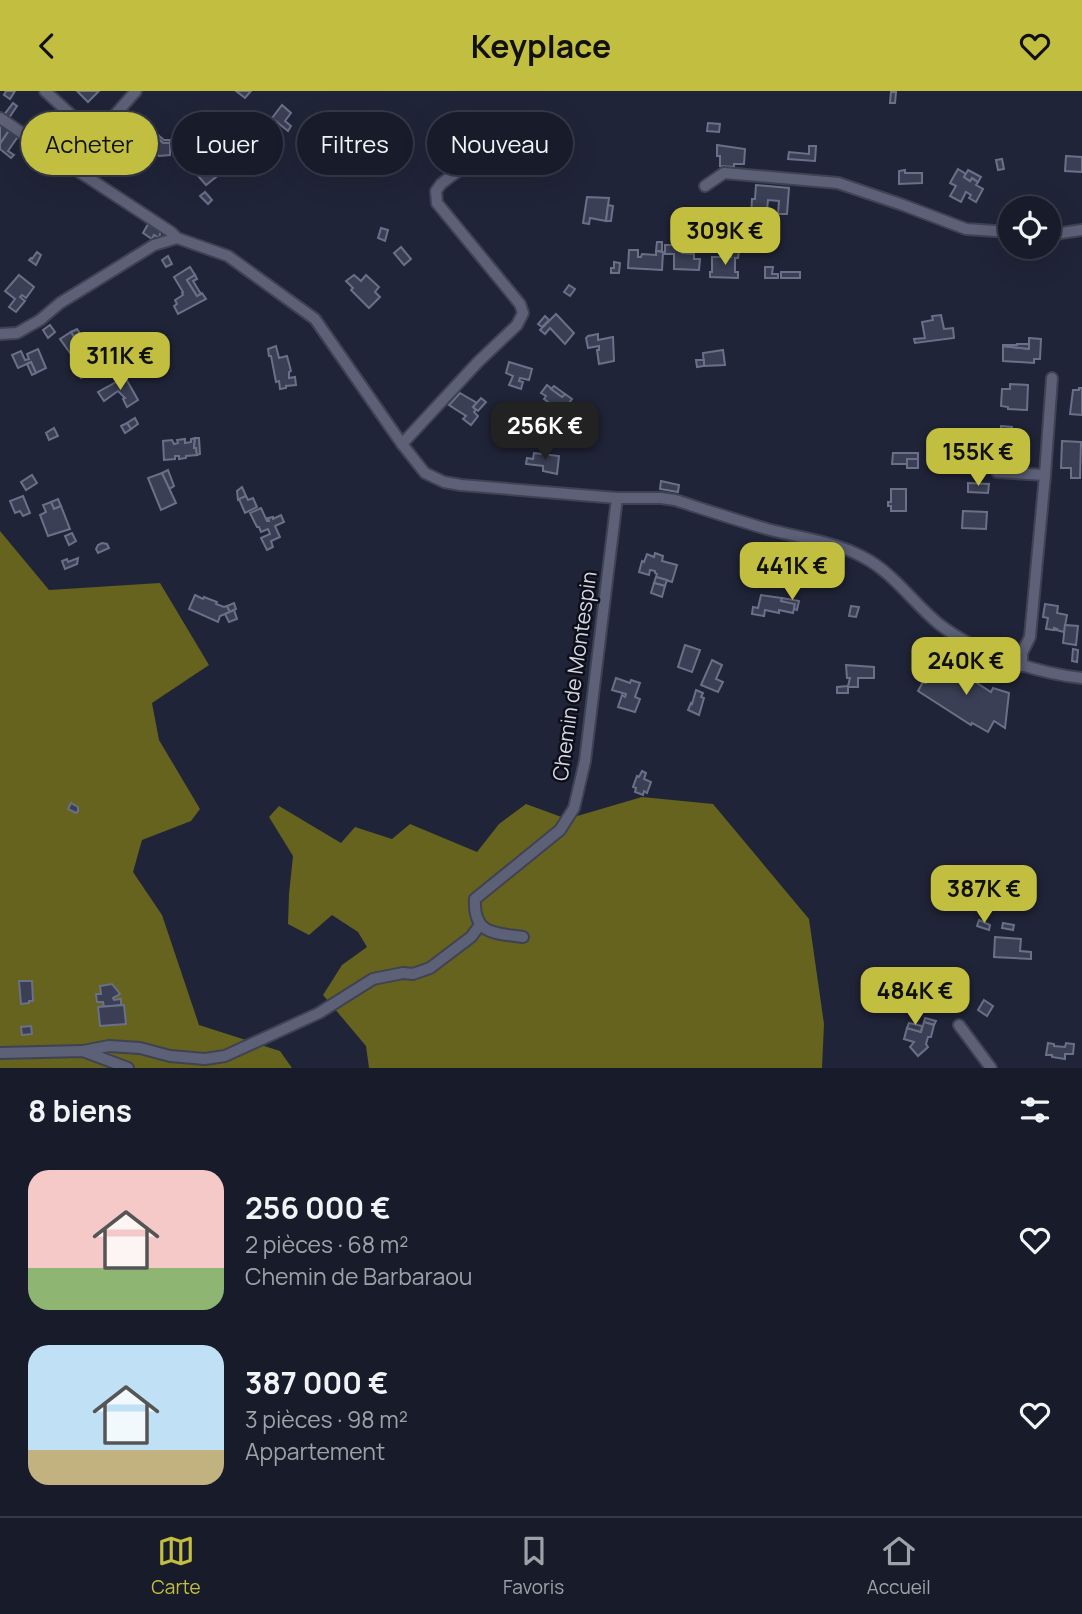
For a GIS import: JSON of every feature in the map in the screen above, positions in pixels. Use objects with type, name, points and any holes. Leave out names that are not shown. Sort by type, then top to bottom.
[{"type":"street","points":[[45,91],[68,112]]},
{"type":"street","points":[[117,112],[136,91]]},
{"type":"street","points":[[0,118],[21,132]]},
{"type":"street","points":[[705,186],[724,173],[838,183],[966,229],[998,231]]},
{"type":"street","points":[[84,175],[177,238],[228,256],[315,319],[425,473],[444,482],[461,485],[675,500],[768,529],[842,547],[867,559],[896,581],[940,624],[975,646],[1022,666],[1082,678]]},
{"type":"street","points":[[402,444],[478,362],[517,325],[523,313],[520,304],[437,203],[436,191],[453,175]]},
{"type":"street","points":[[1061,233],[1082,230]]},
{"type":"street","points":[[0,334],[17,333],[154,245],[177,238]]},
{"type":"street","points":[[1022,666],[1022,653],[1030,637],[1052,377]]},
{"type":"street","points":[[997,472],[1045,475]]},
{"type":"street","name":"Chemin de Montespin","points":[[480,925],[474,913],[475,899],[560,830],[574,808],[585,761],[617,498]]},
{"type":"street","points":[[0,1053],[83,1051],[109,1046],[140,1048],[170,1056],[205,1059],[225,1056],[319,1013],[373,979],[403,973],[413,974],[430,968],[471,937],[480,925],[490,933],[523,937]]},
{"type":"street","points":[[959,1025],[991,1068]]},
{"type":"street","points":[[83,1051],[128,1068]]},
{"type":"shaded area","points":[[0,531],[49,590],[160,583],[209,665],[152,703],[159,740],[200,809],[191,821],[142,840],[133,872],[162,915],[199,1025],[280,1051],[292,1068],[0,1068]]},
{"type":"shaded area","points":[[642,797],[713,804],[809,919],[824,1024],[822,1068],[369,1068],[366,1046],[323,995],[342,965],[367,947],[358,932],[332,915],[309,935],[288,924],[293,856],[269,817],[279,806],[341,843],[355,827],[392,839],[410,824],[477,852],[499,824],[526,804],[567,819]]},
{"type":"building","points":[[6,91],[15,91],[10,99],[4,95]]},
{"type":"building","points":[[77,91],[99,91],[88,102]]},
{"type":"building","points":[[236,91],[251,91],[245,98]]},
{"type":"building","points":[[891,92],[896,92],[895,103],[890,103]]},
{"type":"building","points":[[13,103],[17,106],[9,118],[4,115]]},
{"type":"building","points":[[282,105],[291,113],[285,121],[291,126],[288,131],[283,127],[283,112],[277,112]]},
{"type":"building","points":[[0,122],[10,129],[1,142],[0,141]]},
{"type":"building","points":[[708,123],[720,124],[719,132],[707,131]]},
{"type":"building","points":[[10,129],[19,135],[8,151],[14,155],[11,158],[0,149],[0,144]]},
{"type":"building","points":[[158,135],[164,140],[170,140],[170,143],[163,143]]},
{"type":"building","points":[[158,139],[163,143],[170,143],[170,155],[159,156]]},
{"type":"building","points":[[717,145],[745,149],[744,164],[734,164],[734,167],[720,166]]},
{"type":"building","points":[[809,146],[816,146],[815,161],[788,159],[789,152],[809,154]]},
{"type":"building","points":[[1066,156],[1082,157],[1082,172],[1065,171]]},
{"type":"building","points":[[1002,159],[1004,169],[998,170],[996,160]]},
{"type":"building","points":[[958,169],[966,174],[964,177],[970,181],[972,178],[978,182],[976,185],[983,189],[976,202],[969,198],[971,195],[966,192],[961,202],[950,196],[956,186],[950,183]]},
{"type":"building","points":[[905,170],[905,173],[922,173],[922,183],[899,184],[899,171]]},
{"type":"building","points":[[968,170],[981,177],[978,182],[964,177]]},
{"type":"building","points":[[197,175],[218,175],[206,185]]},
{"type":"building","points":[[756,185],[789,188],[787,214],[778,214],[779,201],[768,200],[767,210],[763,210],[762,217],[751,216]]},
{"type":"building","points":[[205,192],[212,200],[208,204],[200,196]]},
{"type":"building","points":[[587,197],[609,198],[606,221],[590,218],[589,224],[583,223]]},
{"type":"building","points":[[608,205],[613,206],[611,221],[606,221]]},
{"type":"building","points":[[757,219],[765,219],[768,225],[757,225]]},
{"type":"building","points":[[148,224],[161,231],[159,238],[154,235],[152,239],[143,233]]},
{"type":"building","points":[[381,228],[388,230],[385,241],[378,238]]},
{"type":"building","points":[[750,231],[767,231],[767,238],[750,238]]},
{"type":"building","points":[[657,242],[662,242],[662,251],[656,251]]},
{"type":"building","points":[[665,245],[683,245],[682,253],[694,254],[694,259],[700,259],[699,270],[674,269],[674,254],[665,254]]},
{"type":"building","points":[[401,247],[411,259],[404,265],[394,253]]},
{"type":"building","points":[[629,250],[638,250],[638,257],[642,254],[656,255],[656,251],[663,252],[662,270],[628,268]]},
{"type":"building","points":[[731,251],[739,252],[738,258],[735,258],[738,278],[710,277],[712,257],[731,257]]},
{"type":"building","points":[[37,252],[41,255],[36,265],[29,260]]},
{"type":"building","points":[[168,256],[172,264],[166,267],[162,260]]},
{"type":"building","points":[[614,262],[620,263],[619,273],[611,273]]},
{"type":"building","points":[[190,267],[195,275],[187,280],[197,296],[202,293],[206,299],[178,314],[174,306],[177,304],[175,300],[183,295],[183,292],[174,277]]},
{"type":"building","points":[[765,267],[773,267],[772,274],[778,274],[778,278],[765,278]]},
{"type":"building","points":[[781,272],[800,272],[800,278],[781,278]]},
{"type":"building","points":[[19,275],[34,287],[26,298],[22,295],[20,297],[25,301],[16,312],[9,307],[15,299],[5,291]]},
{"type":"building","points":[[195,275],[197,279],[193,281],[201,294],[197,296],[187,280]]},
{"type":"building","points":[[354,275],[361,281],[366,275],[379,287],[375,292],[380,297],[369,308],[346,281]]},
{"type":"building","points":[[569,285],[575,289],[570,296],[564,292]]},
{"type":"building","points":[[556,314],[574,333],[565,344],[550,328],[545,334],[540,330]]},
{"type":"building","points":[[941,315],[944,329],[953,328],[954,338],[915,343],[914,339],[925,338],[922,322],[933,320],[932,316]]},
{"type":"building","points":[[545,316],[549,320],[542,327],[538,324]]},
{"type":"building","points":[[50,325],[55,332],[48,338],[43,330]]},
{"type":"building","points":[[77,329],[81,335],[75,339],[71,332]]},
{"type":"building","points":[[71,332],[75,339],[81,335],[87,346],[78,351],[82,358],[87,355],[83,350],[89,346],[93,353],[90,355],[93,360],[86,364],[88,374],[81,378],[74,367],[78,364],[60,339]]},
{"type":"building","points":[[598,334],[598,340],[613,337],[614,361],[599,364],[599,346],[588,348],[586,338]]},
{"type":"building","points":[[1029,338],[1041,339],[1040,359],[1034,359],[1034,363],[1003,361],[1003,346],[1029,349]]},
{"type":"building","points":[[1029,344],[1029,349],[1003,346],[1017,345]]},
{"type":"building","points":[[276,346],[279,358],[287,356],[291,371],[289,378],[295,377],[296,385],[280,389],[279,381],[276,382],[268,349]]},
{"type":"building","points":[[38,349],[46,368],[36,373],[31,362],[18,368],[12,355],[21,351],[25,360],[29,359],[27,354]]},
{"type":"building","points":[[723,350],[725,365],[704,366],[703,353]]},
{"type":"building","points":[[696,360],[704,360],[704,366],[697,367]]},
{"type":"building","points":[[31,362],[36,373],[32,375],[27,364]]},
{"type":"building","points":[[509,362],[532,369],[529,380],[520,378],[519,381],[523,382],[521,389],[509,385],[513,376],[506,373]]},
{"type":"building","points":[[125,377],[138,400],[127,407],[123,399],[125,398],[118,391],[104,401],[98,392]]},
{"type":"building","points":[[1010,384],[1028,385],[1027,410],[1001,406],[1002,389],[1010,389]]},
{"type":"building","points":[[547,385],[562,397],[565,394],[572,399],[564,410],[544,399],[546,396],[541,393]]},
{"type":"building","points":[[554,386],[565,394],[562,397],[551,389]]},
{"type":"building","points":[[1082,388],[1082,415],[1070,414],[1073,390]]},
{"type":"building","points":[[460,393],[477,403],[473,407],[478,416],[471,425],[463,419],[466,416],[449,405]]},
{"type":"building","points":[[481,398],[486,402],[478,411],[473,407]]},
{"type":"building","points":[[516,406],[522,408],[522,418],[516,418]]},
{"type":"building","points":[[135,418],[138,424],[131,429],[127,423]]},
{"type":"building","points":[[127,423],[131,429],[125,433],[121,426]]},
{"type":"building","points":[[1001,426],[1012,427],[1012,448],[1026,449],[1026,460],[1008,459],[1009,448],[1000,448]]},
{"type":"building","points":[[54,428],[58,436],[49,440],[46,433]]},
{"type":"building","points":[[195,438],[194,448],[197,455],[179,459],[179,456],[175,456],[175,459],[164,460],[163,441],[172,440],[174,444],[178,443],[177,440],[185,439],[185,443]]},
{"type":"building","points":[[195,438],[199,438],[200,454],[197,455],[194,448]]},
{"type":"building","points":[[968,440],[984,440],[983,466],[968,466]]},
{"type":"building","points":[[1062,441],[1081,442],[1080,478],[1071,478],[1071,468],[1061,468]]},
{"type":"building","points":[[534,453],[559,456],[557,474],[543,471],[543,466],[526,464],[527,458],[533,459]]},
{"type":"building","points":[[893,453],[918,453],[918,459],[907,459],[907,464],[892,464]]},
{"type":"building","points":[[907,459],[918,459],[918,468],[907,468]]},
{"type":"building","points":[[168,470],[174,486],[169,489],[162,473]]},
{"type":"building","points":[[162,473],[176,503],[161,510],[148,478]]},
{"type":"building","points":[[32,475],[37,483],[26,490],[21,482]]},
{"type":"building","points":[[661,481],[679,485],[678,492],[660,489]]},
{"type":"building","points":[[968,483],[989,484],[988,493],[968,492]]},
{"type":"building","points":[[242,487],[246,496],[238,500],[237,491]]},
{"type":"building","points":[[891,489],[906,489],[906,511],[891,511],[888,502],[891,502]]},
{"type":"building","points":[[23,496],[30,513],[23,516],[20,511],[15,513],[10,501]]},
{"type":"building","points":[[246,496],[248,500],[253,498],[257,507],[245,513],[239,499]]},
{"type":"building","points":[[58,499],[61,506],[54,509],[51,502]]},
{"type":"building","points":[[51,502],[54,509],[61,506],[70,529],[48,536],[40,515],[46,512],[43,505]]},
{"type":"building","points":[[261,508],[267,521],[268,518],[281,515],[284,522],[275,526],[280,537],[271,541],[273,547],[267,550],[261,538],[270,534],[268,529],[261,532],[250,513]]},
{"type":"building","points":[[963,511],[987,512],[986,529],[962,528]]},
{"type":"building","points":[[72,533],[76,541],[69,545],[65,536]]},
{"type":"building","points":[[102,543],[109,548],[98,553],[96,549]]},
{"type":"building","points":[[655,553],[663,556],[662,561],[677,565],[672,582],[656,577],[655,571],[650,570],[649,575],[639,572],[647,554],[654,557]]},
{"type":"building","points":[[78,558],[77,564],[65,569],[62,561]]},
{"type":"building","points":[[656,577],[667,580],[665,586],[654,583]]},
{"type":"building","points":[[654,583],[665,586],[662,597],[651,593]]},
{"type":"building","points":[[195,595],[227,606],[230,612],[220,616],[218,622],[189,609]]},
{"type":"building","points":[[761,595],[782,598],[781,601],[795,604],[793,613],[765,610],[764,616],[752,614],[753,607],[758,608]]},
{"type":"building","points":[[782,598],[799,601],[797,610],[794,609],[795,604],[781,601]]},
{"type":"building","points":[[234,603],[236,609],[230,612],[227,606]]},
{"type":"building","points":[[1045,604],[1058,606],[1057,613],[1067,615],[1064,632],[1054,628],[1046,629],[1048,618],[1043,617]]},
{"type":"building","points":[[851,606],[859,607],[856,617],[849,616]]},
{"type":"building","points":[[234,610],[237,619],[229,622],[225,614]]},
{"type":"building","points":[[1065,625],[1078,626],[1076,645],[1063,643]]},
{"type":"building","points":[[685,645],[700,650],[692,672],[678,667]]},
{"type":"building","points":[[1073,649],[1078,650],[1077,662],[1072,661]]},
{"type":"building","points":[[712,660],[722,665],[716,679],[723,682],[718,692],[701,685]]},
{"type":"building","points":[[941,660],[991,692],[993,688],[1009,693],[1005,728],[994,721],[988,732],[972,723],[971,725],[918,691]]},
{"type":"building","points":[[846,665],[874,667],[874,678],[858,678],[858,687],[848,687],[848,693],[837,693],[837,687],[848,686],[850,678],[847,678]]},
{"type":"building","points":[[616,678],[640,683],[635,697],[640,699],[635,712],[618,707],[622,695],[625,697],[626,694],[612,690]]},
{"type":"building","points":[[696,690],[703,693],[701,697],[704,698],[699,715],[688,710]]},
{"type":"building","points":[[642,771],[646,773],[644,779],[651,782],[647,793],[644,791],[643,795],[635,792],[636,788],[633,787]]},
{"type":"building","points":[[71,803],[78,807],[76,813],[68,809]]},
{"type":"building","points":[[979,920],[990,925],[989,930],[977,926]]},
{"type":"building","points":[[1003,923],[1014,925],[1013,930],[1002,928]]},
{"type":"building","points":[[995,937],[1021,939],[1020,951],[1031,952],[1031,959],[994,957]]},
{"type":"building","points":[[19,981],[32,981],[33,1001],[21,1004]]},
{"type":"building","points":[[112,984],[120,994],[113,998],[121,999],[121,1005],[104,1007],[103,1002],[97,1002],[96,994],[101,994],[100,986]]},
{"type":"building","points":[[984,1000],[993,1006],[987,1016],[978,1010]]},
{"type":"building","points":[[124,1005],[126,1024],[100,1026],[98,1007]]},
{"type":"building","points":[[925,1018],[936,1021],[934,1025],[924,1022]]},
{"type":"building","points":[[924,1022],[934,1025],[926,1044],[928,1047],[918,1056],[910,1047],[914,1042],[904,1039],[907,1028],[921,1032]]},
{"type":"building","points":[[909,1023],[922,1026],[921,1032],[907,1028]]},
{"type":"building","points":[[31,1026],[32,1034],[22,1035],[21,1027]]},
{"type":"building","points":[[1048,1043],[1065,1047],[1066,1043],[1074,1044],[1073,1054],[1065,1054],[1065,1059],[1046,1055]]}]
